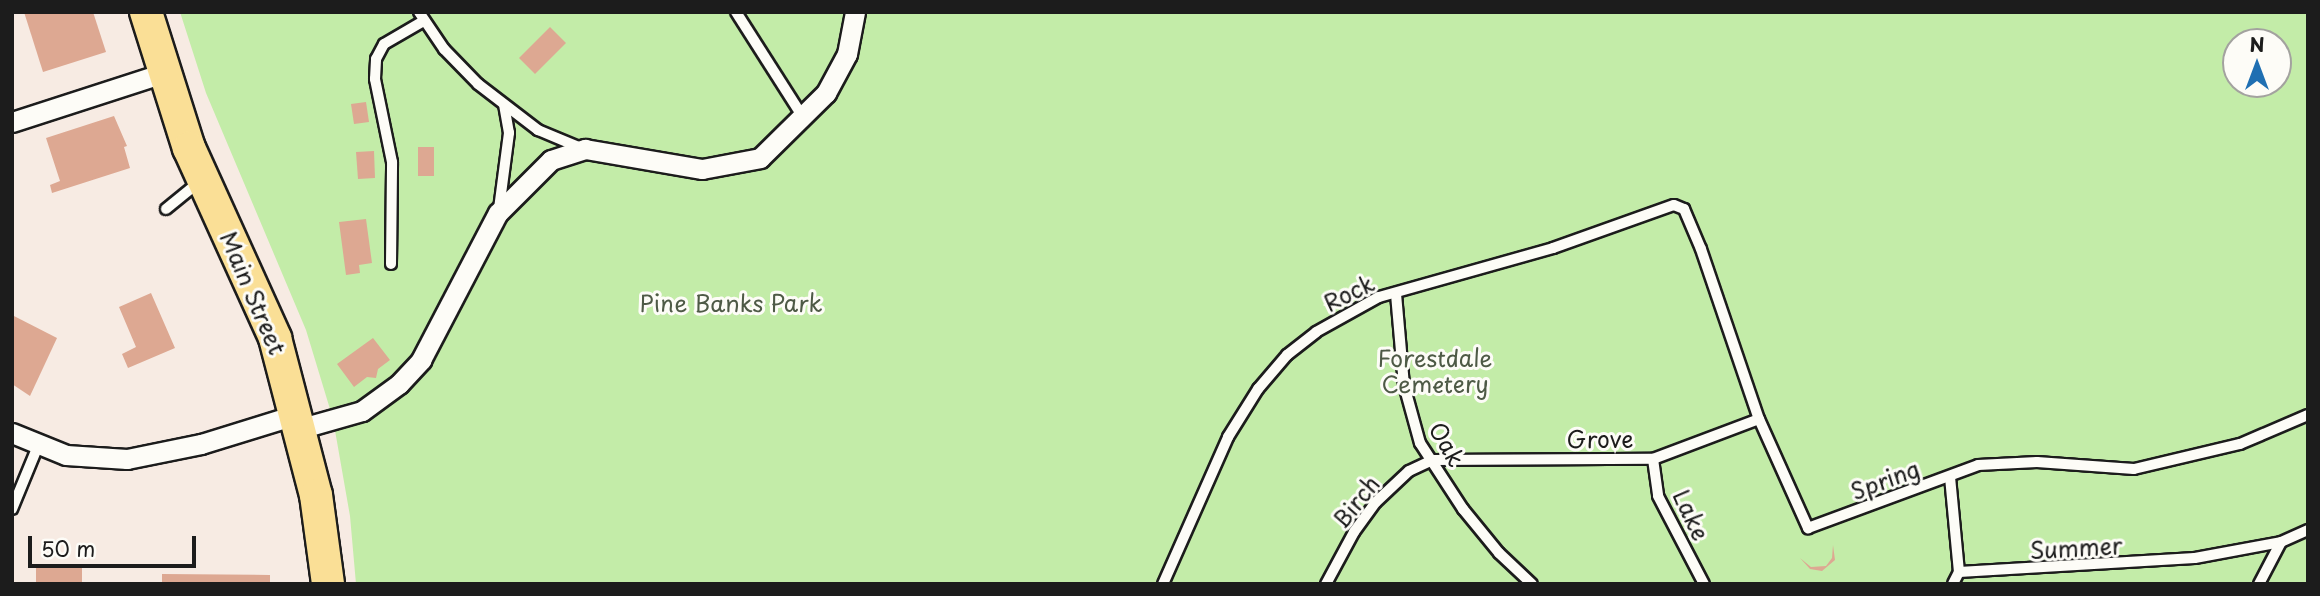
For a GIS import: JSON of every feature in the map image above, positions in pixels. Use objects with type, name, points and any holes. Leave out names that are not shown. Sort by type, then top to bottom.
[{"type":"main road","name":"Main Street","points":[[146,12],[164,73],[202,180],[275,338],[300,421],[328,584]]},
{"type":"street","points":[[12,433],[38,446],[78,457],[148,457],[300,421],[362,411],[414,368],[462,289],[498,213],[551,160],[585,149],[702,169],[722,168],[760,158],[778,145],[801,114],[826,93],[847,54],[855,12]]},
{"type":"street","points":[[12,122],[164,73]]},
{"type":"lane","points":[[736,12],[801,114]]},
{"type":"lane","points":[[391,264],[392,162],[375,79],[376,59],[384,44],[420,17],[464,71],[505,105],[538,130],[585,149]]},
{"type":"lane","points":[[498,213],[509,133],[505,105]]},
{"type":"lane","points":[[166,209],[202,180]]},
{"type":"lane","name":"Rock","points":[[1163,584],[1200,493],[1258,389],[1287,355],[1316,332],[1351,310],[1396,294],[1553,248],[1660,207],[1684,209]]},
{"type":"lane","name":"Spring","points":[[1684,209],[1759,419],[1808,528],[1994,463],[2134,469],[2240,444],[2308,415]]},
{"type":"lane","name":"Oak","points":[[1396,294],[1410,415],[1420,443],[1463,509],[1499,553],[1532,584]]},
{"type":"lane","name":"Grove","points":[[1433,460],[1653,458],[1759,419]]},
{"type":"lane","points":[[14,506],[38,446]]},
{"type":"lane","name":"Lake","points":[[1653,458],[1658,496],[1704,584]]},
{"type":"lane","name":"Birch","points":[[1326,584],[1354,532],[1376,502],[1409,471],[1433,460]]},
{"type":"lane","points":[[1951,477],[1959,572],[1954,584]]},
{"type":"lane","points":[[2259,584],[2281,542],[2308,530]]},
{"type":"lane","name":"Summer","points":[[1959,572],[2194,558],[2281,542]]},
{"type":"green space","name":"Pine Banks Park","points":[[180,12],[2308,12],[2308,584],[356,584],[350,516],[333,419],[306,330],[206,93]]},
{"type":"building","points":[[24,12],[93,12],[106,52],[43,72]]},
{"type":"building","points":[[550,27],[566,43],[535,74],[519,58]]},
{"type":"building","points":[[366,102],[369,122],[354,124],[351,104]]},
{"type":"building","points":[[114,116],[127,146],[124,147],[130,168],[52,193],[50,185],[60,181],[46,138]]},
{"type":"building","points":[[418,147],[434,147],[434,176],[418,176]]},
{"type":"building","points":[[374,151],[375,178],[358,179],[356,152]]},
{"type":"building","points":[[366,219],[372,263],[359,265],[360,273],[346,275],[339,222]]},
{"type":"building","points":[[151,293],[175,348],[128,368],[122,354],[136,347],[119,307]]},
{"type":"building","points":[[12,315],[57,338],[30,396],[12,384]]},
{"type":"building","points":[[373,338],[390,360],[378,369],[376,378],[367,377],[354,387],[337,364]]},
{"type":"building","points":[[1833,545],[1835,560],[1822,571],[1810,569],[1800,558],[1811,567],[1826,566],[1832,558]]},
{"type":"building","points":[[36,568],[82,568],[82,584],[36,584]]},
{"type":"building","points":[[162,574],[270,575],[270,584],[162,584]]},
{"type":"park label","name":"Forestdale Cemetery","points":[[1435,371]]}]
